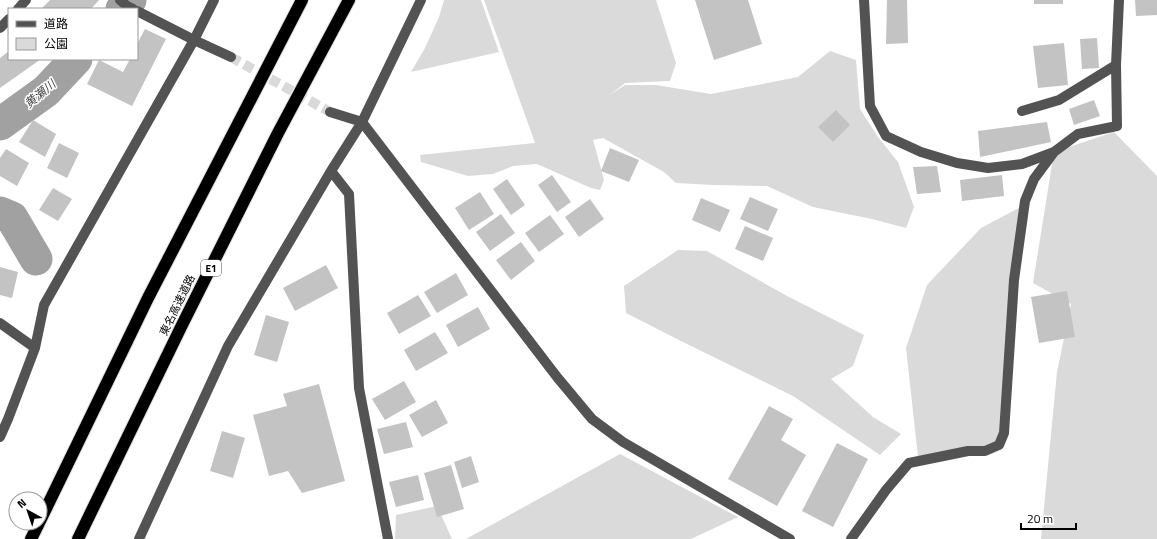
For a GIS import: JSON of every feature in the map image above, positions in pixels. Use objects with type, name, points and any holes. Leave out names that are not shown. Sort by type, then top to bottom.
[{"type":"highway","points":[[48,505],[148,298],[302,0]]},
{"type":"highway","name":"東名高速道路","points":[[78,539],[278,133],[349,0]]},
{"type":"street","points":[[19,8],[26,0]]},
{"type":"street","points":[[120,0],[131,8]]},
{"type":"street","points":[[0,437],[4,417],[35,348],[44,305],[194,40],[214,0]]},
{"type":"street","points":[[139,539],[228,346],[331,171],[362,122],[421,0]]},
{"type":"street","points":[[864,0],[870,106],[886,136],[921,152],[958,163],[988,168],[1022,164],[1054,152],[1078,134],[1117,126],[1116,64],[1119,0]]},
{"type":"street","points":[[138,12],[194,40],[232,57]]},
{"type":"street","points":[[0,28],[8,20]]},
{"type":"street","points":[[1022,111],[1059,100],[1116,64]]},
{"type":"street","points":[[330,112],[362,122],[592,419],[623,442],[790,539]]},
{"type":"street","points":[[850,539],[886,490],[909,463],[968,451],[984,451],[999,446],[1004,433],[1014,280],[1025,201],[1034,179],[1054,152]]},
{"type":"street","points":[[331,171],[349,194],[359,388],[388,539]]},
{"type":"street","points":[[0,323],[35,348]]},
{"type":"green space","points":[[444,0],[481,0],[499,52],[411,72],[425,48],[439,17]]},
{"type":"green space","points":[[484,0],[656,0],[676,63],[670,81],[625,83],[610,95],[625,85],[656,85],[711,94],[798,77],[830,51],[856,60],[860,109],[878,137],[898,162],[914,207],[906,228],[872,219],[813,207],[767,186],[676,183],[664,172],[603,138],[593,140],[604,180],[600,190],[591,188],[537,164],[513,166],[493,174],[468,176],[421,162],[420,155],[535,143]]},
{"type":"green space","points":[[1114,132],[1157,176],[1157,539],[1041,539],[1057,372],[1071,304],[1033,283],[1054,152]]},
{"type":"green space","points":[[1019,208],[999,445],[918,457],[906,348],[927,285],[981,228]]},
{"type":"green space","points":[[678,250],[707,251],[787,296],[864,335],[853,366],[831,379],[873,417],[901,434],[880,455],[793,396],[626,313],[624,286]]},
{"type":"green space","points":[[620,454],[738,517],[691,539],[466,539]]},
{"type":"green space","points":[[437,506],[452,539],[395,539],[396,515]]},
{"type":"building","points":[[50,0],[99,0],[92,8],[42,8]]},
{"type":"building","points":[[695,0],[748,0],[762,44],[714,60]]},
{"type":"building","points":[[887,0],[907,0],[908,43],[886,44]]},
{"type":"building","points":[[1034,0],[1063,0],[1063,4],[1034,4]]},
{"type":"building","points":[[1135,0],[1157,0],[1157,15],[1136,16]]},
{"type":"building","points":[[145,29],[166,39],[132,106],[87,84],[99,60],[123,72],[129,60],[138,60],[138,42]]},
{"type":"building","points":[[1097,38],[1099,68],[1082,69],[1080,39]]},
{"type":"building","points":[[1064,43],[1068,85],[1038,88],[1033,46]]},
{"type":"building","points":[[8,52],[8,60],[40,60],[0,88],[0,58]]},
{"type":"building","points":[[1094,100],[1100,116],[1074,125],[1069,109]]},
{"type":"building","points":[[836,110],[850,125],[833,142],[818,127]]},
{"type":"building","points":[[33,120],[56,134],[45,157],[19,142]]},
{"type":"building","points":[[1047,122],[1051,142],[980,157],[978,131]]},
{"type":"building","points":[[59,143],[79,153],[67,178],[47,168]]},
{"type":"building","points":[[610,148],[639,160],[629,182],[601,171]]},
{"type":"building","points":[[6,149],[29,163],[17,186],[0,176],[0,158]]},
{"type":"building","points":[[937,166],[941,192],[917,194],[913,167]]},
{"type":"building","points":[[552,175],[571,202],[557,212],[538,185]]},
{"type":"building","points":[[1002,175],[1004,196],[962,201],[960,180]]},
{"type":"building","points":[[507,179],[525,205],[511,215],[493,189]]},
{"type":"building","points":[[53,188],[72,199],[58,221],[39,210]]},
{"type":"building","points":[[480,192],[494,214],[469,230],[455,208]]},
{"type":"building","points":[[750,197],[778,209],[768,231],[740,219]]},
{"type":"building","points":[[701,198],[730,210],[720,232],[692,220]]},
{"type":"building","points":[[590,199],[604,219],[579,237],[565,217]]},
{"type":"building","points":[[501,214],[515,233],[490,251],[476,232]]},
{"type":"building","points":[[550,215],[564,234],[539,252],[525,233]]},
{"type":"building","points":[[745,226],[773,238],[763,261],[735,249]]},
{"type":"building","points":[[521,242],[535,261],[511,280],[496,260]]},
{"type":"building","points":[[326,265],[338,288],[295,311],[283,288]]},
{"type":"building","points":[[0,267],[18,272],[12,298],[0,295]]},
{"type":"building","points":[[456,273],[468,295],[437,313],[424,292]]},
{"type":"building","points":[[1067,291],[1075,337],[1039,343],[1031,297]]},
{"type":"building","points":[[418,295],[431,316],[399,334],[387,313]]},
{"type":"building","points":[[478,307],[490,329],[458,347],[446,325]]},
{"type":"building","points":[[266,315],[289,322],[277,362],[254,355]]},
{"type":"building","points":[[435,332],[448,353],[416,371],[404,350]]},
{"type":"building","points":[[404,381],[416,402],[385,420],[372,399]]},
{"type":"building","points":[[319,384],[345,481],[302,493],[288,471],[269,476],[253,415],[287,406],[283,394]]},
{"type":"building","points":[[436,400],[448,423],[422,437],[409,415]]},
{"type":"building","points":[[769,406],[793,419],[781,440],[806,455],[777,506],[728,479]]},
{"type":"building","points":[[406,422],[413,447],[384,454],[377,429]]},
{"type":"building","points":[[222,431],[245,438],[233,478],[210,471]]},
{"type":"building","points":[[837,443],[868,459],[833,527],[802,511]]},
{"type":"building","points":[[471,456],[479,482],[462,488],[454,462]]},
{"type":"building","points":[[451,465],[464,509],[437,517],[424,473]]},
{"type":"building","points":[[418,475],[424,500],[396,507],[389,482]]},
{"type":"waterway","name":"黄瀬川","points":[[123,8],[130,0]]},
{"type":"waterway","name":"黄瀬川","points":[[0,124],[46,91],[75,60]]},
{"type":"waterway","name":"黄瀬川","points":[[0,213],[12,218],[36,259]]},
{"type":"tunnel","points":[[231,57],[330,112]]}]
